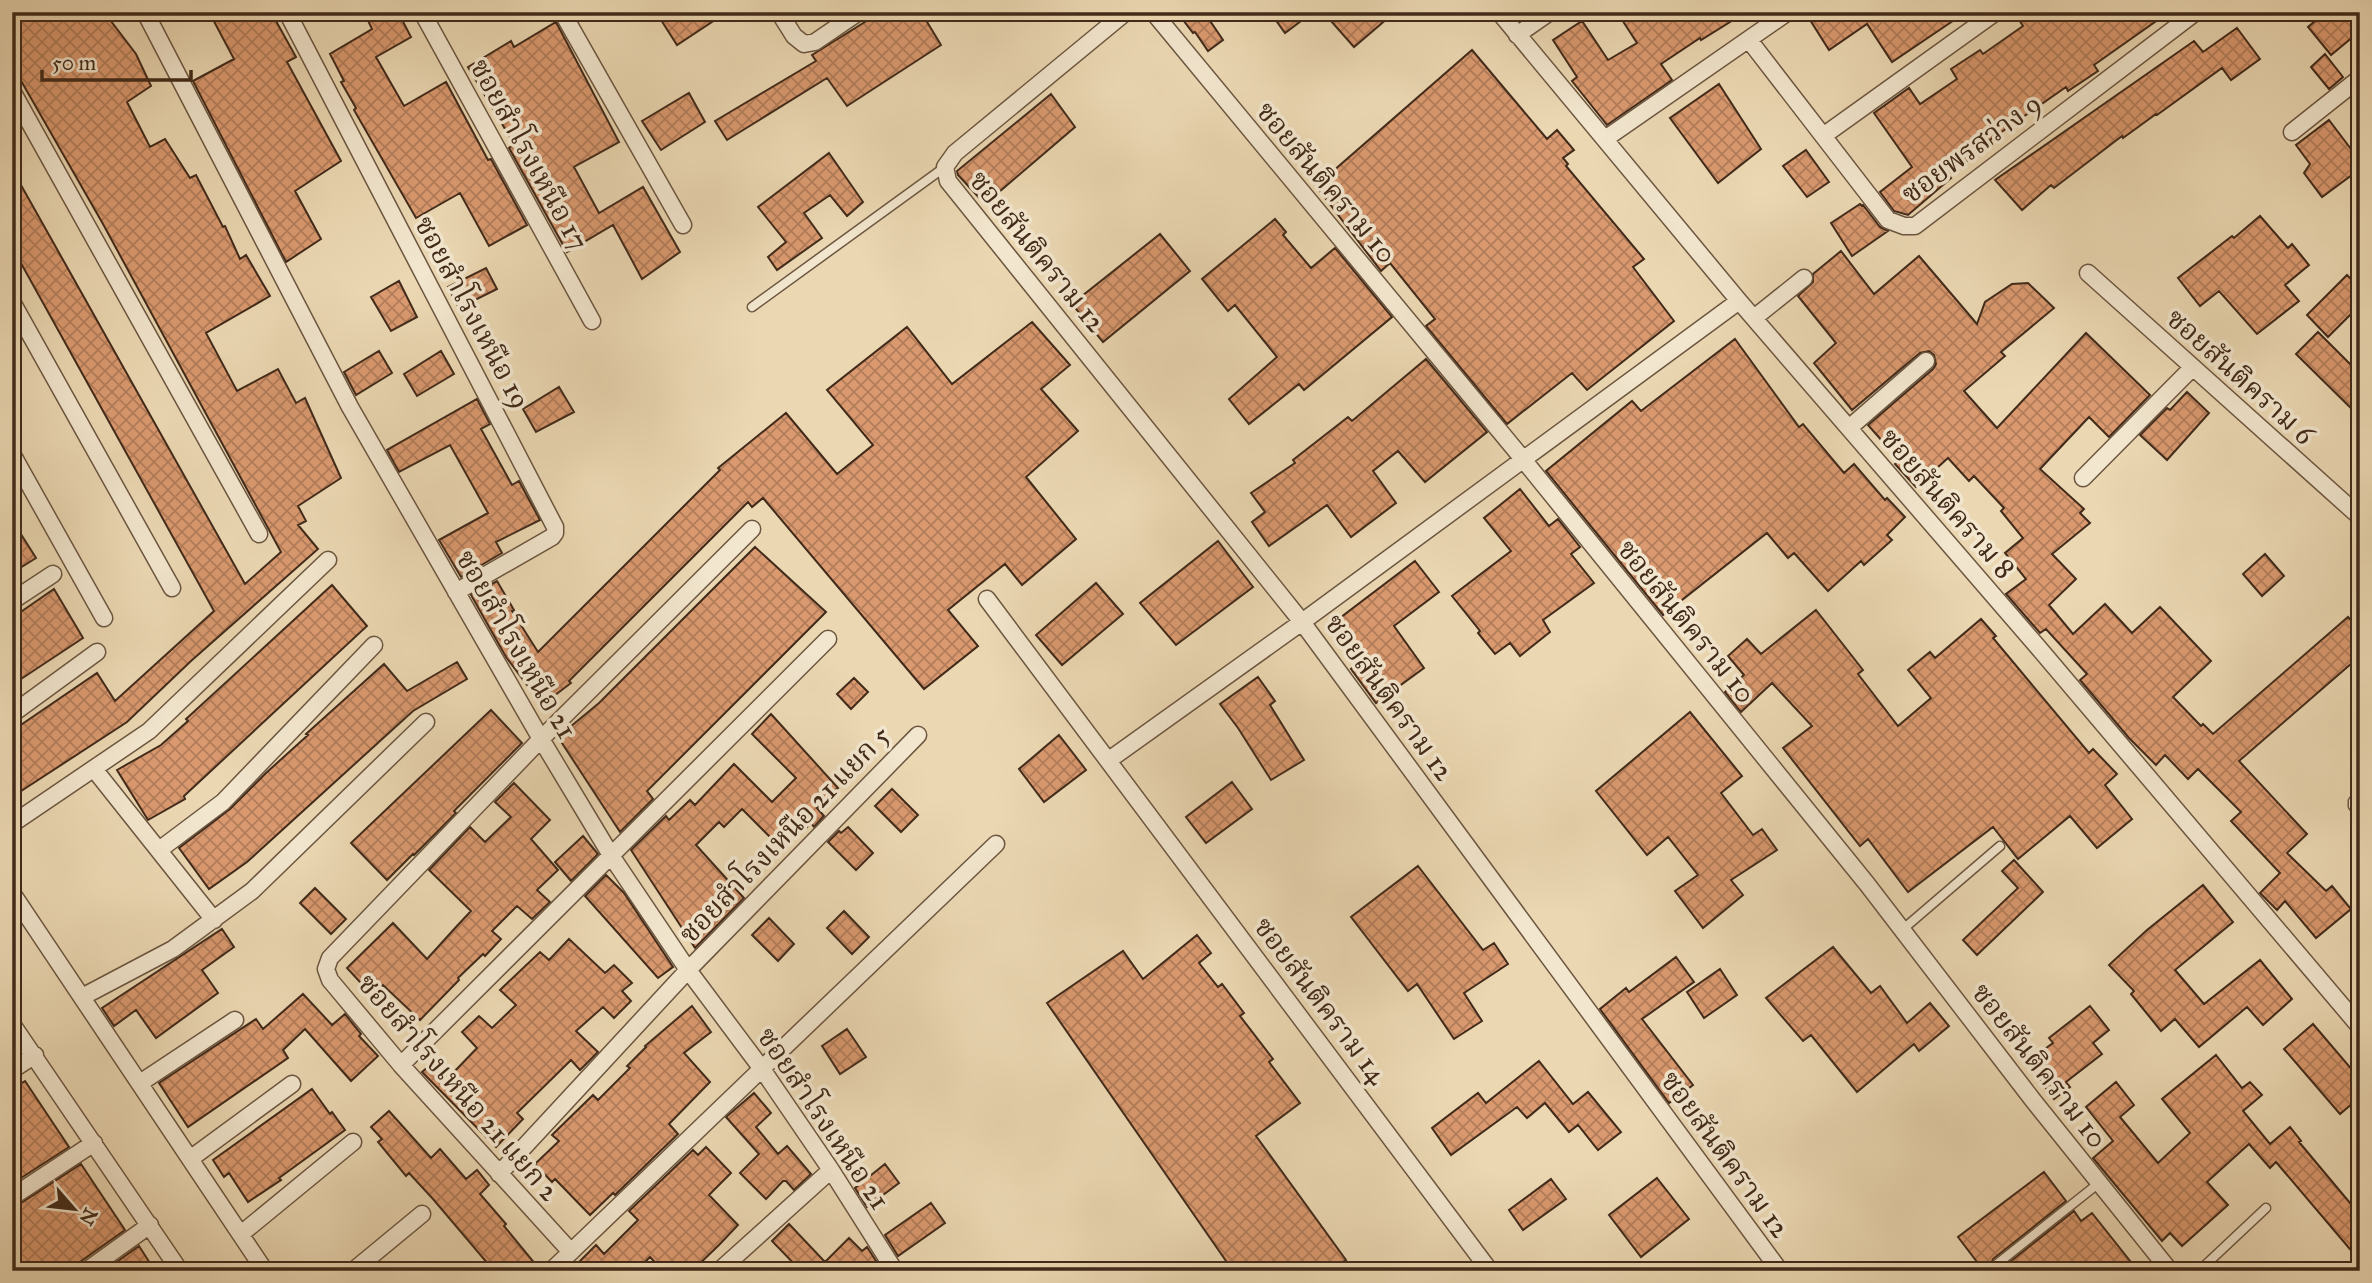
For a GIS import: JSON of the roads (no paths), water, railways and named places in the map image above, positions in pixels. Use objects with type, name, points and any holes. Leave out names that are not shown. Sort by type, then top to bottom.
[{"type":"street","name":"ซอยสำโรงเหนือ 21","points":[[145,12],[350,407],[541,739],[612,857],[688,970],[762,1069],[831,1170],[887,1268]]},
{"type":"street","name":"ซอยสำโรงเหนือ 19","points":[[287,12],[555,527],[552,537],[456,592]]},
{"type":"street","name":"ซอยสำโรงเหนือ 17","points":[[422,12],[592,321]]},
{"type":"street","points":[[562,12],[683,225]]},
{"type":"street","points":[[779,12],[793,36],[804,44],[815,42],[859,12]]},
{"type":"street","points":[[945,167],[955,153],[1126,12]]},
{"type":"street","name":"ซอยสันติคราม 10","points":[[1153,12],[1522,458],[1902,930],[2170,1271]]},
{"type":"street","name":"ซอยสันติคราม 8","points":[[1499,12],[1739,301],[2037,646],[2360,1027]]},
{"type":"street","points":[[1517,35],[1550,12]]},
{"type":"street","points":[[1605,139],[1788,12]]},
{"type":"street","points":[[1823,136],[1996,12]]},
{"type":"street","name":"ซอยพรสว่าง 9","points":[[1749,40],[1888,220],[1904,226],[1915,226],[2196,12]]},
{"type":"street","points":[[2292,132],[2360,78]]},
{"type":"street","points":[[12,91],[259,534]]},
{"type":"street","name":"ซอยสันติคราม 12","points":[[945,167],[948,181],[1302,622],[1780,1271]]},
{"type":"street","name":"ซอยสันติคราม 6","points":[[2088,274],[2360,517]]},
{"type":"street","points":[[1754,318],[1804,278]]},
{"type":"street","points":[[1109,760],[1302,622],[1739,301]]},
{"type":"street","points":[[12,302],[172,588]]},
{"type":"street","points":[[1849,428],[1926,361]]},
{"type":"street","points":[[2083,478],[2193,368]]},
{"type":"street","points":[[12,454],[104,618]]},
{"type":"street","name":"ซอยสำโรงเหนือ 21 แยก 2","points":[[571,1252],[401,1065],[330,980],[326,969],[330,958],[541,739],[752,529]]},
{"type":"street","points":[[12,824],[149,731],[328,560]]},
{"type":"street","points":[[12,601],[53,574]]},
{"type":"street","name":"ซอยสันติคราม 14","points":[[987,599],[1490,1271]]},
{"type":"street","points":[[401,1065],[828,639]]},
{"type":"street","points":[[159,850],[223,802],[374,645]]},
{"type":"street","points":[[12,713],[97,652]]},
{"type":"street","points":[[82,997],[173,949],[252,891],[426,722]]},
{"type":"street","name":"ซอยสำโรงเหนือ 21 แยก 5","points":[[499,1174],[688,970],[918,736]]},
{"type":"street","points":[[94,769],[214,920]]},
{"type":"street","points":[[551,1271],[996,844]]},
{"type":"street","points":[[12,893],[265,1271]]},
{"type":"street","points":[[140,1083],[235,1020]]},
{"type":"street","points":[[12,1024],[180,1271]]},
{"type":"street","points":[[12,1070],[35,1055]]},
{"type":"street","points":[[190,1159],[292,1084]]},
{"type":"street","points":[[240,1234],[353,1142]]},
{"type":"street","points":[[12,1197],[94,1143]]},
{"type":"street","points":[[719,1271],[831,1170]]},
{"type":"street","points":[[353,1271],[422,1214]]},
{"type":"street","points":[[86,1271],[150,1225]]},
{"type":"lane","points":[[752,307],[945,167]]},
{"type":"lane","points":[[2360,793],[2353,801],[2353,807],[2360,815]]},
{"type":"lane","points":[[1902,930],[2000,846]]},
{"type":"lane","points":[[1997,1265],[2099,1182]]},
{"type":"lane","points":[[2199,1271],[2266,1208]]}]
